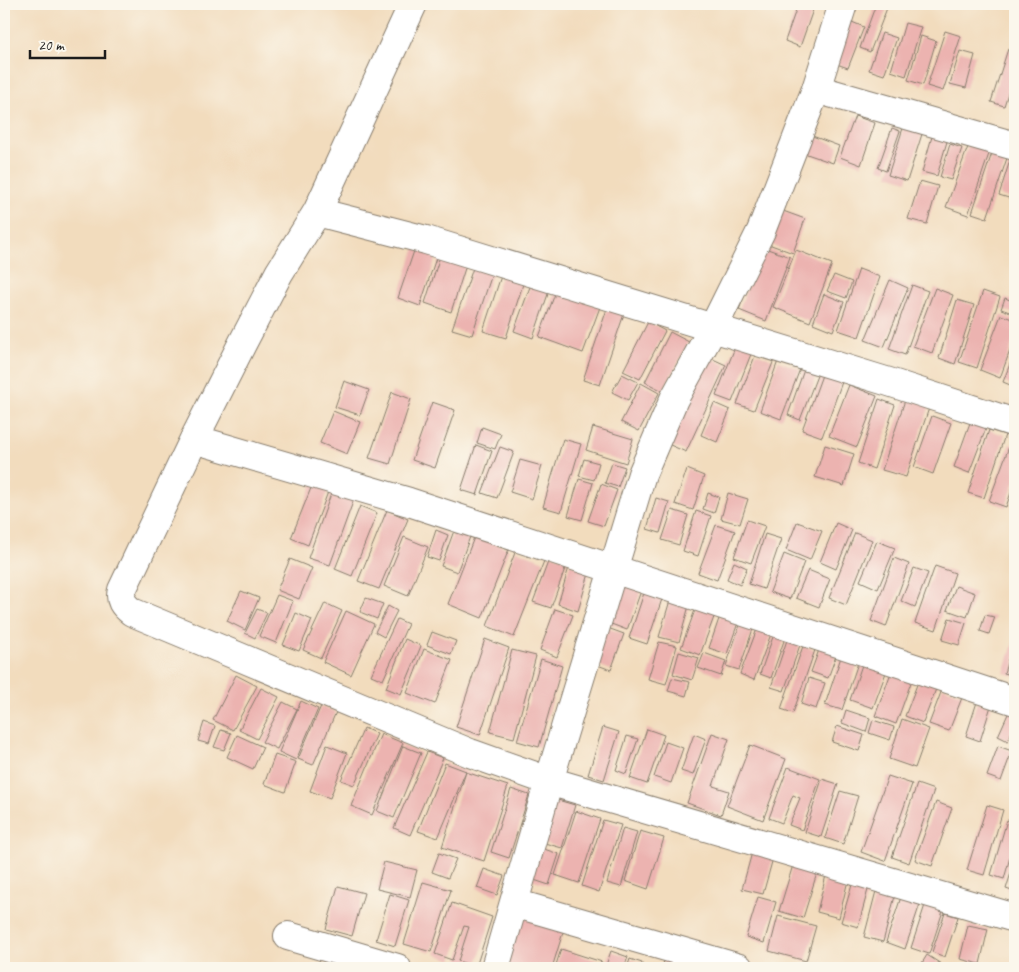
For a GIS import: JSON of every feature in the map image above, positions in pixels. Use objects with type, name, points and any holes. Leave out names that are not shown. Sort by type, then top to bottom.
[{"type":"street","points":[[413,4],[317,212],[280,272],[194,439],[122,590],[121,600],[126,608],[141,616],[470,754],[549,781],[1015,918]]},
{"type":"street","points":[[495,968],[626,522],[648,460],[674,399],[714,328],[762,231],[816,89],[843,4]]},
{"type":"street","points":[[816,89],[1015,146]]},
{"type":"street","points":[[317,212],[426,240],[1015,423]]},
{"type":"street","points":[[194,439],[408,502],[1015,701]]},
{"type":"street","points":[[514,903],[739,968]]},
{"type":"street","points":[[288,936],[397,968]]},
{"type":"building","points":[[798,4],[815,4],[800,47],[785,41]]},
{"type":"building","points":[[876,4],[887,8],[870,52],[860,48]]},
{"type":"building","points":[[847,20],[864,27],[848,68],[831,62]]},
{"type":"building","points":[[905,23],[921,27],[906,76],[891,71]]},
{"type":"building","points":[[945,31],[961,36],[943,91],[927,86]]},
{"type":"building","points":[[882,33],[897,38],[884,75],[869,70]]},
{"type":"building","points":[[921,36],[936,41],[923,85],[908,80]]},
{"type":"building","points":[[1008,49],[1015,52],[1015,71],[1004,106],[991,102]]},
{"type":"building","points":[[960,51],[975,55],[966,88],[950,84]]},
{"type":"building","points":[[855,116],[875,123],[861,165],[840,157]]},
{"type":"building","points":[[904,125],[923,131],[907,181],[888,175]]},
{"type":"building","points":[[892,128],[900,131],[886,171],[878,168]]},
{"type":"building","points":[[933,133],[948,138],[937,176],[922,172]]},
{"type":"building","points":[[807,134],[839,146],[833,163],[801,152]]},
{"type":"building","points":[[950,144],[962,148],[951,180],[940,177]]},
{"type":"building","points":[[969,144],[990,151],[968,215],[946,207]]},
{"type":"building","points":[[992,153],[1007,158],[987,218],[972,213]]},
{"type":"building","points":[[1011,157],[1015,158],[1015,187],[1012,199],[999,195]]},
{"type":"building","points":[[920,181],[938,186],[927,224],[908,219]]},
{"type":"building","points":[[775,208],[805,219],[793,253],[763,242]]},
{"type":"building","points":[[762,247],[790,257],[766,321],[739,310]]},
{"type":"building","points":[[415,248],[437,255],[420,306],[398,298]]},
{"type":"building","points":[[796,250],[832,264],[810,322],[773,307]]},
{"type":"building","points":[[441,253],[467,262],[451,312],[425,303]]},
{"type":"building","points":[[473,268],[492,274],[472,335],[452,329]]},
{"type":"building","points":[[859,269],[880,277],[859,337],[838,330]]},
{"type":"building","points":[[834,275],[852,282],[846,298],[827,291]]},
{"type":"building","points":[[501,276],[523,284],[506,338],[483,331]]},
{"type":"building","points":[[890,280],[908,288],[884,347],[865,340]]},
{"type":"building","points":[[531,284],[549,291],[533,338],[514,331]]},
{"type":"building","points":[[912,285],[928,291],[905,355],[889,349]]},
{"type":"building","points":[[935,288],[953,295],[932,353],[913,346]]},
{"type":"building","points":[[556,291],[600,307],[583,353],[539,337]]},
{"type":"building","points":[[983,291],[1000,297],[977,368],[959,362]]},
{"type":"building","points":[[824,294],[844,302],[833,331],[813,323]]},
{"type":"building","points":[[1005,298],[1015,302],[1015,314],[1001,309]]},
{"type":"building","points":[[957,300],[974,305],[955,364],[939,358]]},
{"type":"building","points":[[609,303],[626,308],[600,385],[583,380]]},
{"type":"building","points":[[1001,315],[1015,320],[1015,337],[1000,378],[980,370]]},
{"type":"building","points":[[648,322],[665,331],[640,379],[623,371]]},
{"type":"building","points":[[670,332],[689,342],[663,391],[645,382]]},
{"type":"building","points":[[739,337],[755,344],[732,402],[716,396]]},
{"type":"building","points":[[1015,351],[1015,387],[1003,382]]},
{"type":"building","points":[[756,353],[774,360],[754,410],[737,404]]},
{"type":"building","points":[[702,354],[726,365],[686,452],[661,441]]},
{"type":"building","points":[[778,361],[800,369],[781,419],[760,411]]},
{"type":"building","points":[[805,367],[818,373],[800,420],[788,415]]},
{"type":"building","points":[[622,374],[638,382],[628,400],[612,392]]},
{"type":"building","points":[[822,375],[842,382],[822,437],[802,430]]},
{"type":"building","points":[[344,381],[369,390],[360,415],[335,407]]},
{"type":"building","points":[[641,383],[659,393],[639,431],[621,422]]},
{"type":"building","points":[[849,385],[877,396],[857,447],[829,436]]},
{"type":"building","points":[[392,392],[411,399],[390,464],[369,458]]},
{"type":"building","points":[[906,397],[930,405],[906,477],[882,470]]},
{"type":"building","points":[[879,399],[895,405],[874,469],[858,463]]},
{"type":"building","points":[[432,402],[455,410],[435,468],[412,460]]},
{"type":"building","points":[[714,403],[730,410],[717,442],[701,435]]},
{"type":"building","points":[[333,411],[360,422],[347,454],[320,443]]},
{"type":"building","points":[[932,416],[951,423],[933,474],[914,467]]},
{"type":"building","points":[[971,420],[987,426],[969,473],[954,467]]},
{"type":"building","points":[[482,427],[501,434],[495,449],[477,443]]},
{"type":"building","points":[[593,427],[633,439],[626,463],[586,450]]},
{"type":"building","points":[[989,430],[1005,435],[984,498],[968,493]]},
{"type":"building","points":[[563,439],[581,444],[561,512],[543,507]]},
{"type":"building","points":[[1010,444],[1015,446],[1015,481],[1006,507],[989,501]]},
{"type":"building","points":[[476,445],[492,451],[477,495],[461,490]]},
{"type":"building","points":[[825,445],[854,454],[844,486],[815,477]]},
{"type":"building","points":[[500,447],[514,452],[497,498],[482,493]]},
{"type":"building","points":[[584,459],[599,463],[594,480],[579,476]]},
{"type":"building","points":[[520,460],[542,466],[532,499],[510,492]]},
{"type":"building","points":[[612,463],[625,467],[618,487],[605,483]]},
{"type":"building","points":[[687,469],[704,476],[693,510],[675,504]]},
{"type":"building","points":[[315,478],[331,484],[308,545],[291,538]]},
{"type":"building","points":[[579,479],[593,483],[582,520],[568,516]]},
{"type":"building","points":[[601,484],[617,490],[604,526],[588,521]]},
{"type":"building","points":[[332,491],[354,499],[330,565],[308,558]]},
{"type":"building","points":[[708,493],[719,497],[714,513],[703,509]]},
{"type":"building","points":[[728,493],[748,499],[740,524],[721,519]]},
{"type":"building","points":[[656,498],[669,502],[660,533],[647,529]]},
{"type":"building","points":[[360,506],[377,513],[352,576],[335,569]]},
{"type":"building","points":[[387,510],[408,519],[379,589],[358,581]]},
{"type":"building","points":[[672,510],[688,515],[679,545],[662,540]]},
{"type":"building","points":[[696,511],[711,516],[698,556],[683,551]]},
{"type":"building","points":[[747,520],[765,526],[751,563],[734,557]]},
{"type":"building","points":[[797,522],[822,531],[810,560],[786,550]]},
{"type":"building","points":[[836,523],[852,530],[836,569],[820,562]]},
{"type":"building","points":[[716,525],[735,531],[717,580],[698,573]]},
{"type":"building","points":[[455,528],[471,534],[457,572],[441,566]]},
{"type":"building","points":[[436,530],[448,535],[439,561],[427,557]]},
{"type":"building","points":[[855,533],[872,540],[846,605],[829,598]]},
{"type":"building","points":[[765,534],[781,539],[764,589],[749,584]]},
{"type":"building","points":[[475,535],[509,549],[482,618],[448,604]]},
{"type":"building","points":[[404,537],[428,547],[408,596],[384,586]]},
{"type":"building","points":[[877,541],[895,548],[878,589],[860,581]]},
{"type":"building","points":[[516,550],[544,561],[514,637],[487,626]]},
{"type":"building","points":[[551,554],[568,560],[551,608],[533,602]]},
{"type":"building","points":[[784,554],[804,562],[790,599],[770,592]]},
{"type":"building","points":[[894,558],[909,564],[886,627],[871,621]]},
{"type":"building","points":[[290,559],[312,568],[299,599],[277,590]]},
{"type":"building","points":[[734,562],[747,568],[740,585],[727,579]]},
{"type":"building","points":[[570,564],[590,570],[578,611],[558,604]]},
{"type":"building","points":[[935,566],[955,573],[936,630],[915,623]]},
{"type":"building","points":[[914,568],[928,573],[915,607],[901,601]]},
{"type":"building","points":[[808,570],[830,579],[819,607],[796,598]]},
{"type":"building","points":[[621,580],[642,588],[627,630],[606,622]]},
{"type":"building","points":[[956,586],[975,593],[967,617],[947,610]]},
{"type":"building","points":[[646,587],[664,593],[647,644],[629,638]]},
{"type":"building","points":[[241,591],[259,598],[245,630],[227,621]]},
{"type":"building","points":[[277,595],[293,601],[276,643],[259,636]]},
{"type":"building","points":[[671,597],[690,602],[679,642],[659,637]]},
{"type":"building","points":[[366,598],[383,604],[377,619],[360,612]]},
{"type":"building","points":[[698,602],[717,609],[700,655],[681,648]]},
{"type":"building","points":[[325,603],[342,611],[321,658],[303,650]]},
{"type":"building","points":[[388,606],[397,611],[384,637],[375,632]]},
{"type":"building","points":[[257,609],[267,613],[255,638],[245,633]]},
{"type":"building","points":[[555,609],[573,615],[557,657],[540,650]]},
{"type":"building","points":[[722,610],[740,617],[727,654],[709,648]]},
{"type":"building","points":[[346,611],[374,624],[351,675],[323,662]]},
{"type":"building","points":[[296,613],[312,620],[299,651],[283,645]]},
{"type":"building","points":[[985,615],[995,617],[989,634],[980,631]]},
{"type":"building","points":[[949,618],[966,623],[959,645],[942,640]]},
{"type":"building","points":[[397,619],[408,624],[383,680],[371,675]]},
{"type":"building","points":[[742,619],[755,623],[739,670],[726,666]]},
{"type":"building","points":[[605,627],[624,634],[611,670],[592,663]]},
{"type":"building","points":[[757,629],[771,634],[754,680],[740,674]]},
{"type":"building","points":[[775,631],[786,635],[771,678],[760,674]]},
{"type":"building","points":[[432,632],[456,641],[451,654],[427,645]]},
{"type":"building","points":[[1015,637],[1015,676],[1004,673]]},
{"type":"building","points":[[405,639],[421,646],[401,694],[386,688]]},
{"type":"building","points":[[485,639],[509,648],[480,735],[456,727]]},
{"type":"building","points":[[787,640],[800,645],[784,691],[771,687]]},
{"type":"building","points":[[659,642],[677,646],[666,684],[648,679]]},
{"type":"building","points":[[803,646],[815,650],[793,713],[781,709]]},
{"type":"building","points":[[820,647],[837,653],[828,678],[811,672]]},
{"type":"building","points":[[424,649],[452,660],[435,704],[407,693]]},
{"type":"building","points":[[512,650],[536,656],[514,738],[490,732]]},
{"type":"building","points":[[843,651],[860,657],[842,710],[825,705]]},
{"type":"building","points":[[679,652],[699,658],[692,680],[673,674]]},
{"type":"building","points":[[704,653],[726,661],[721,676],[698,668]]},
{"type":"building","points":[[541,659],[562,666],[539,747],[517,741]]},
{"type":"building","points":[[864,659],[888,667],[873,708],[850,700]]},
{"type":"building","points":[[892,670],[913,677],[896,724],[875,716]]},
{"type":"building","points":[[921,674],[939,681],[923,723],[905,716]]},
{"type":"building","points":[[236,675],[257,686],[233,730],[213,720]]},
{"type":"building","points":[[672,678],[690,682],[686,696],[668,691]]},
{"type":"building","points":[[809,678],[825,683],[816,709],[801,704]]},
{"type":"building","points":[[943,687],[963,695],[949,731],[929,724]]},
{"type":"building","points":[[261,688],[279,697],[257,739],[239,730]]},
{"type":"building","points":[[301,701],[318,709],[296,760],[279,752]]},
{"type":"building","points":[[283,702],[297,709],[277,749],[262,742]]},
{"type":"building","points":[[977,702],[991,706],[980,741],[966,736]]},
{"type":"building","points":[[1012,705],[1015,706],[1015,724],[1008,741],[998,736]]},
{"type":"building","points":[[321,706],[336,712],[313,765],[298,759]]},
{"type":"building","points":[[846,710],[870,718],[866,732],[842,723]]},
{"type":"building","points":[[902,719],[929,729],[915,768],[889,759]]},
{"type":"building","points":[[873,720],[894,727],[890,740],[869,733]]},
{"type":"building","points":[[204,722],[215,726],[209,744],[198,741]]},
{"type":"building","points":[[837,726],[864,735],[859,751],[832,742]]},
{"type":"building","points":[[603,727],[619,732],[604,780],[588,775]]},
{"type":"building","points":[[364,728],[377,734],[354,785],[341,780]]},
{"type":"building","points":[[647,729],[664,735],[647,784],[630,778]]},
{"type":"building","points":[[221,730],[231,733],[224,750],[214,747]]},
{"type":"building","points":[[712,733],[729,739],[713,786],[729,791],[721,815],[687,803]]},
{"type":"building","points":[[381,734],[403,743],[372,815],[351,806]]},
{"type":"building","points":[[694,734],[706,739],[693,775],[681,771]]},
{"type":"building","points":[[237,735],[263,747],[253,769],[227,757]]},
{"type":"building","points":[[627,736],[638,739],[626,774],[616,770]]},
{"type":"building","points":[[666,742],[683,748],[671,783],[654,777]]},
{"type":"building","points":[[327,745],[347,753],[330,798],[310,791]]},
{"type":"building","points":[[750,745],[786,759],[763,820],[727,806]]},
{"type":"building","points":[[403,746],[421,753],[394,818],[377,811]]},
{"type":"building","points":[[998,746],[1012,751],[1001,781],[987,776]]},
{"type":"building","points":[[427,752],[443,758],[410,835],[394,828]]},
{"type":"building","points":[[275,755],[296,762],[285,792],[264,784]]},
{"type":"building","points":[[445,763],[466,771],[438,838],[418,831]]},
{"type":"building","points":[[788,767],[820,779],[802,830],[789,825],[800,798],[793,795],[782,823],[769,818]]},
{"type":"building","points":[[466,772],[508,786],[484,861],[442,847]]},
{"type":"building","points":[[888,776],[912,784],[885,861],[861,852]]},
{"type":"building","points":[[822,779],[838,784],[821,837],[805,832]]},
{"type":"building","points":[[917,784],[934,790],[909,863],[892,857]]},
{"type":"building","points":[[511,789],[529,795],[509,858],[491,852]]},
{"type":"building","points":[[840,791],[858,796],[843,844],[825,838]]},
{"type":"building","points":[[554,799],[575,805],[562,848],[541,842]]},
{"type":"building","points":[[936,802],[952,808],[932,866],[915,860]]},
{"type":"building","points":[[987,805],[1003,810],[984,875],[967,870]]},
{"type":"building","points":[[576,811],[600,819],[579,883],[555,875]]},
{"type":"building","points":[[603,820],[621,825],[599,892],[582,886]]},
{"type":"building","points":[[1007,820],[1015,822],[1015,839],[1004,879],[991,875]]},
{"type":"building","points":[[623,828],[637,832],[621,887],[607,883]]},
{"type":"building","points":[[640,831],[664,838],[648,889],[625,881]]},
{"type":"building","points":[[754,845],[775,851],[763,894],[742,889]]},
{"type":"building","points":[[541,848],[559,854],[549,885],[531,879]]},
{"type":"building","points":[[439,853],[456,859],[448,878],[432,872]]},
{"type":"building","points":[[1015,860],[1015,892],[1006,889]]},
{"type":"building","points":[[384,862],[417,870],[410,897],[377,889]]},
{"type":"building","points":[[793,865],[817,873],[803,918],[779,911]]},
{"type":"building","points":[[484,869],[504,876],[497,895],[477,888]]},
{"type":"building","points":[[827,871],[849,876],[839,918],[817,912]]},
{"type":"building","points":[[854,878],[870,882],[858,927],[841,922]]},
{"type":"building","points":[[423,882],[451,890],[431,952],[404,944]]},
{"type":"building","points":[[338,886],[364,893],[352,936],[326,929]]},
{"type":"building","points":[[876,891],[895,896],[883,942],[864,937]]},
{"type":"building","points":[[390,894],[409,900],[395,946],[376,940]]},
{"type":"building","points":[[758,897],[776,902],[764,943],[746,937]]},
{"type":"building","points":[[901,897],[920,904],[905,949],[886,942]]},
{"type":"building","points":[[452,903],[492,917],[476,967],[458,961],[469,927],[464,926],[452,960],[435,954]]},
{"type":"building","points":[[925,905],[943,911],[929,954],[911,948]]},
{"type":"building","points":[[945,913],[958,917],[945,957],[932,952]]},
{"type":"building","points":[[515,915],[564,929],[552,968],[499,968]]},
{"type":"building","points":[[778,916],[816,926],[806,961],[769,951]]},
{"type":"building","points":[[968,925],[988,929],[980,964],[960,959]]},
{"type":"building","points":[[561,949],[602,962],[600,968],[555,968]]},
{"type":"building","points":[[667,950],[688,956],[685,968],[662,968]]},
{"type":"building","points":[[611,951],[628,957],[624,968],[605,968]]},
{"type":"building","points":[[927,955],[941,964],[939,968],[919,968]]},
{"type":"building","points":[[630,959],[642,963],[641,968],[627,968]]}]
